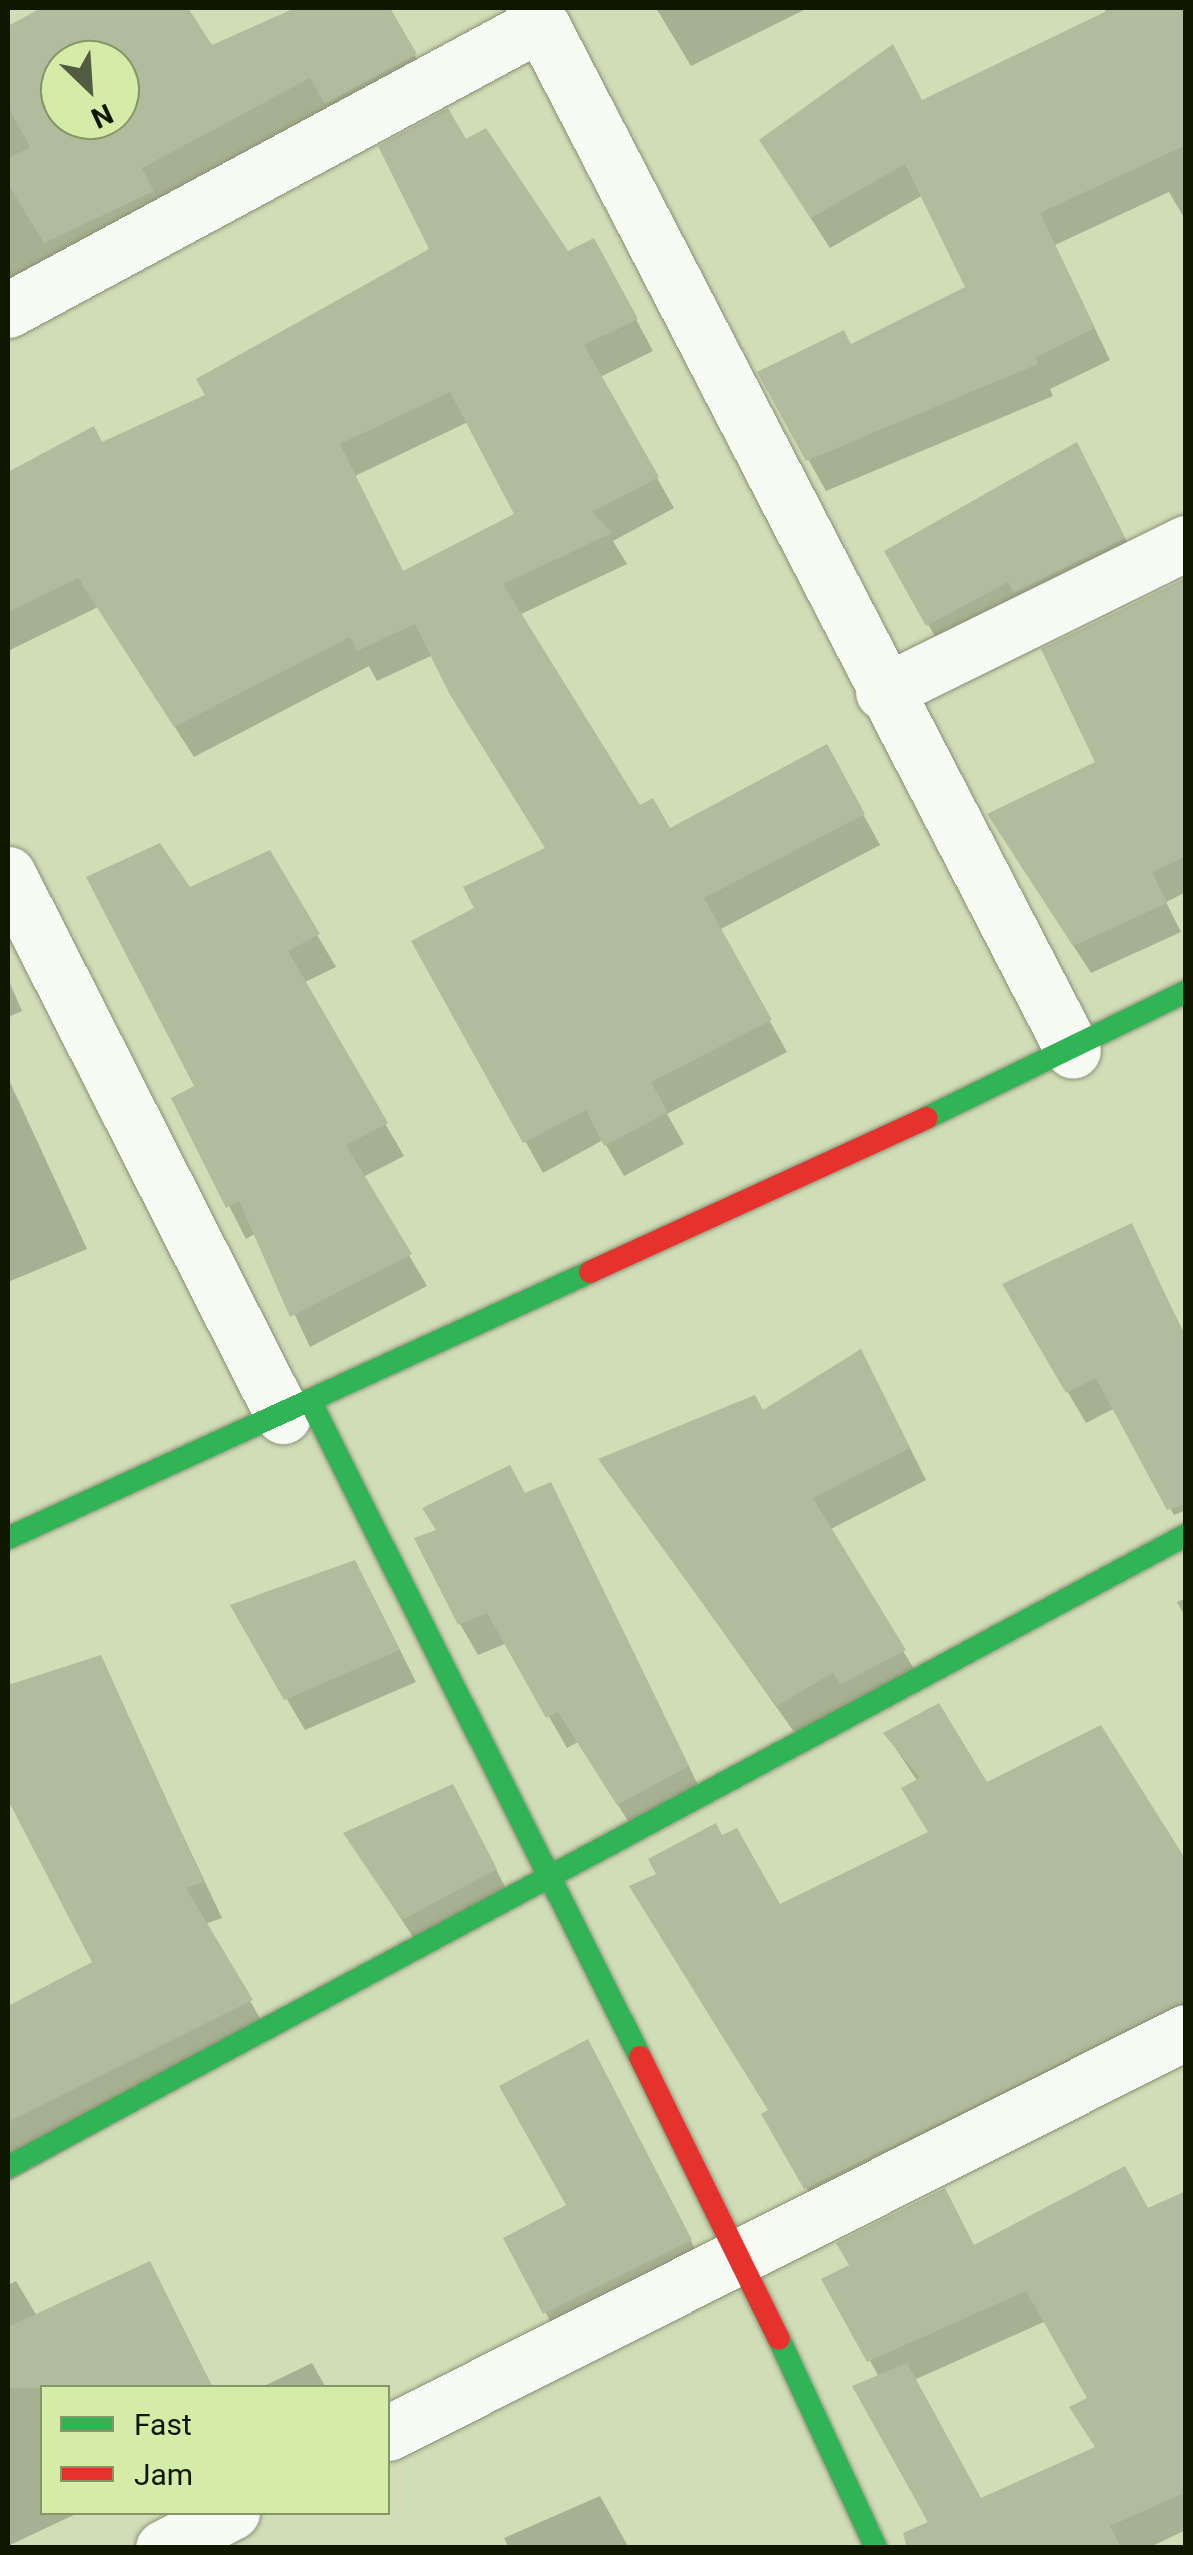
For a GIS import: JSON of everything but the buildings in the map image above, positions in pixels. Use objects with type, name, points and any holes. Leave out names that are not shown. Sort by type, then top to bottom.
[{"type":"street","points":[[8,310],[537,15],[883,692],[1074,1051]]},
{"type":"street","points":[[883,692],[1186,543]]},
{"type":"street","points":[[8,874],[551,1879],[739,2253],[876,2548]]},
{"type":"street","points":[[8,1538],[1074,1051],[1186,992]]},
{"type":"street","points":[[8,2166],[551,1879],[1186,1535]]},
{"type":"street","points":[[390,2432],[739,2253],[1186,2032]]},
{"type":"street","points":[[163,2548],[226,2515]]},
{"type":"traffic: fast","points":[[926,1118],[1186,992]]},
{"type":"traffic: fast","points":[[8,1538],[590,1272]]},
{"type":"traffic: fast","points":[[311,1403],[640,2057]]},
{"type":"traffic: fast","points":[[8,2167],[1186,1535]]},
{"type":"traffic: fast","points":[[779,2339],[876,2548]]},
{"type":"traffic: jam","points":[[590,1272],[926,1118]]},
{"type":"traffic: jam","points":[[640,2057],[779,2339]]}]
